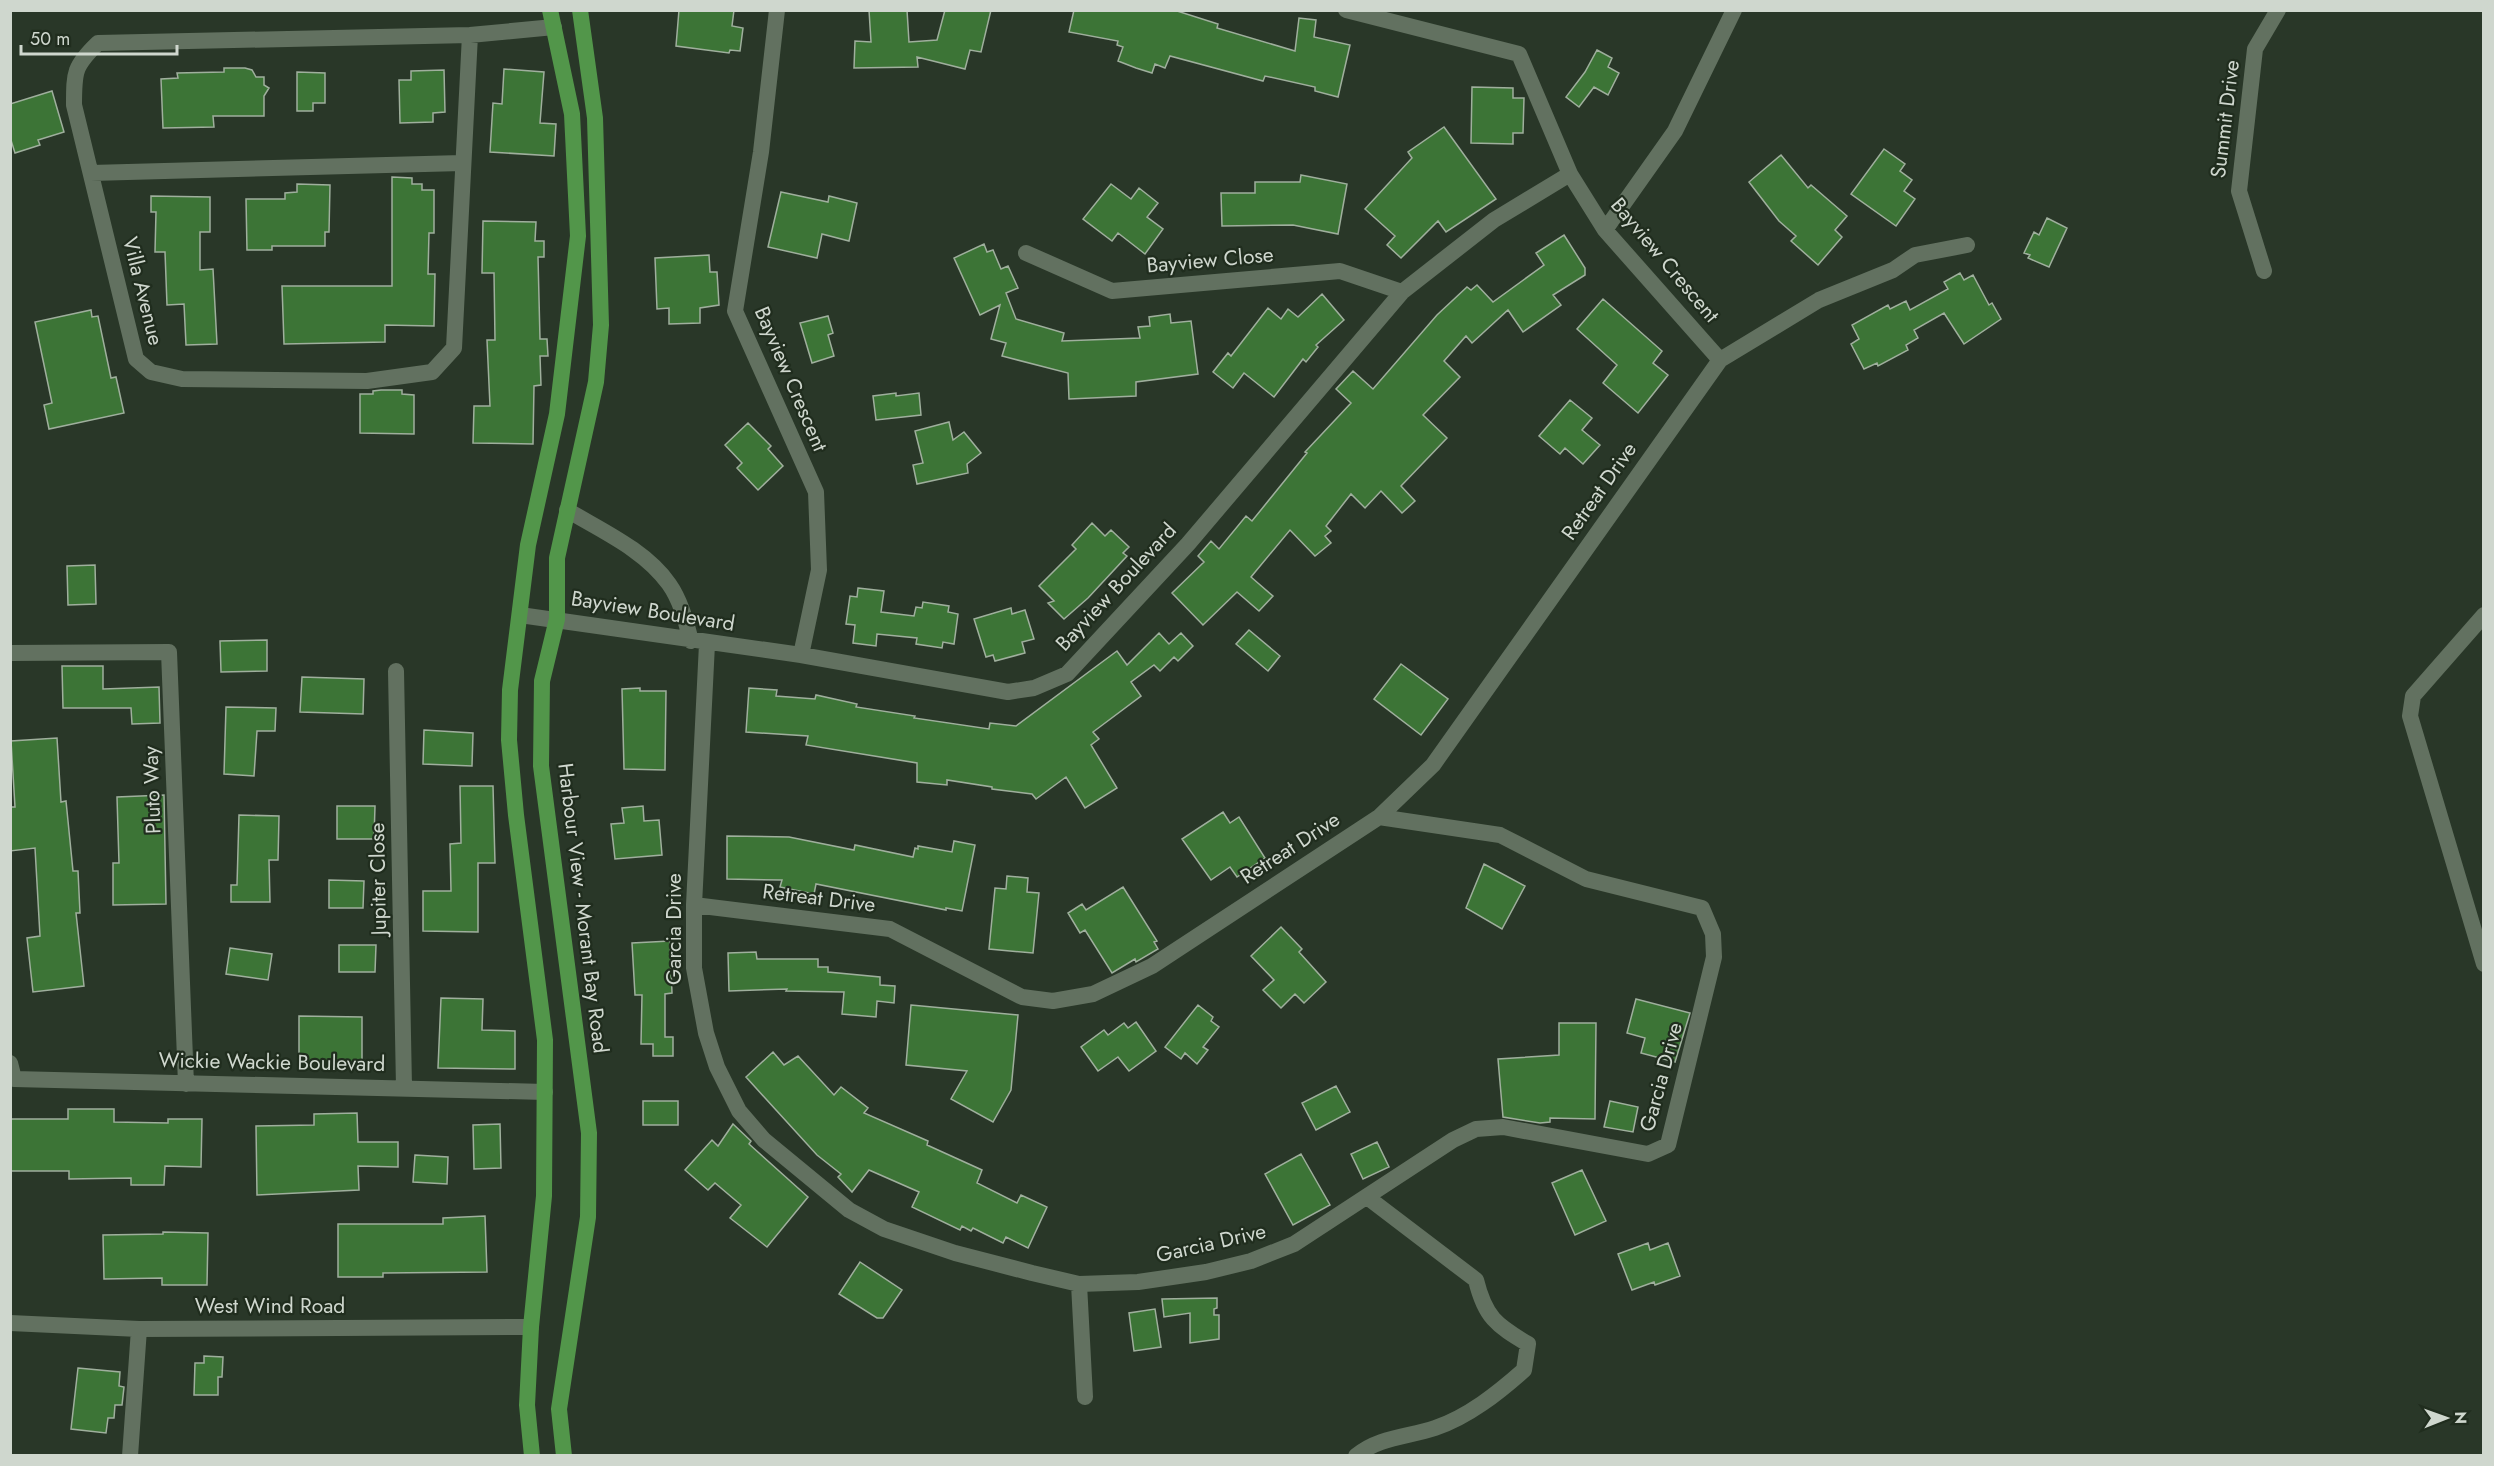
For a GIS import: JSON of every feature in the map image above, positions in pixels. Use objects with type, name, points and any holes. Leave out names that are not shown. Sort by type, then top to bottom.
[{"type":"highway","points":[[532,1455],[527,1405],[531,1327],[544,1196],[545,1040],[516,815],[509,740],[510,690],[528,545],[561,392],[578,236],[572,114],[550,10]]},
{"type":"highway","name":"Harbour View - Morant Bay Road","points":[[564,1455],[559,1409],[588,1217],[589,1133],[548,840],[541,766],[542,681],[557,619],[557,558],[596,382],[601,325],[596,118],[580,10]]},
{"type":"street","name":"Bayview Crescent","points":[[777,10],[761,152],[735,311],[816,492],[819,570],[801,655]]},
{"type":"street","name":"Bayview Crescent","points":[[1346,10],[1519,54],[1570,174],[1605,230],[1720,360]]},
{"type":"street","points":[[1605,230],[1675,131],[1734,10]]},
{"type":"street","name":"Summit Drive","points":[[2264,271],[2239,191],[2255,50],[2278,10]]},
{"type":"street","name":"Villa Avenue","points":[[470,35],[454,348],[432,372],[368,381],[182,379],[151,372],[136,359],[74,105],[74,83],[79,62],[98,43],[470,35],[554,27]]},
{"type":"street","points":[[91,173],[462,163]]},
{"type":"street","name":"Bayview Boulevard","points":[[520,615],[699,643],[801,655],[1008,692],[1034,688],[1067,674],[1188,544],[1402,292],[1494,220],[1570,174]]},
{"type":"street","points":[[1720,360],[1819,300],[1893,270],[1915,255],[1967,245]]},
{"type":"street","name":"Bayview Close","points":[[1026,253],[1112,291],[1340,271],[1402,292]]},
{"type":"street","name":"Retreat Drive","points":[[694,905],[890,929],[1022,998],[1053,1000],[1093,994],[1152,966],[1379,817],[1432,765],[1720,360]]},
{"type":"street","name":"Garcia Drive","points":[[567,510],[642,555],[669,584],[699,643],[694,968],[706,1033],[717,1067],[739,1111],[764,1140],[849,1210],[884,1229],[955,1253],[1079,1284],[1138,1282],[1206,1272],[1251,1261],[1294,1244],[1453,1140],[1476,1129],[1503,1127],[1648,1154],[1668,1145],[1714,957],[1713,934],[1702,908],[1586,879],[1500,835],[1379,817]]},
{"type":"street","points":[[2484,615],[2413,696],[2410,716],[2484,964]]},
{"type":"street","name":"Pluto Way","points":[[10,653],[169,652],[186,1084]]},
{"type":"street","name":"Jupiter Close","points":[[396,671],[404,1087]]},
{"type":"street","name":"Wickie Wackie Boulevard","points":[[10,1063],[14,1079],[545,1092]]},
{"type":"street","points":[[1356,1455],[1366,1448],[1404,1435],[1435,1428],[1466,1413],[1501,1391],[1524,1370],[1528,1344],[1497,1325],[1481,1298],[1476,1280],[1367,1197]]},
{"type":"street","points":[[1079,1284],[1085,1397]]},
{"type":"street","name":"West Wind Road","points":[[10,1323],[139,1329],[531,1327]]},
{"type":"street","points":[[130,1455],[139,1329]]},
{"type":"building","points":[[679,10],[734,10],[732,26],[743,28],[740,51],[730,50],[729,53],[676,46]]},
{"type":"building","points":[[869,10],[907,10],[909,42],[937,40],[945,10],[991,10],[981,52],[970,50],[965,69],[917,57],[918,67],[854,68],[855,41],[871,42]]},
{"type":"building","points":[[1074,10],[1174,10],[1218,24],[1217,28],[1295,51],[1299,18],[1316,20],[1314,37],[1350,45],[1338,97],[1315,91],[1315,87],[1265,76],[1263,81],[1170,56],[1165,68],[1155,64],[1152,73],[1136,68],[1118,61],[1123,47],[1117,45],[1118,41],[1069,32]]},
{"type":"building","points":[[1597,50],[1612,58],[1608,67],[1619,73],[1608,95],[1594,87],[1579,107],[1566,97],[1585,72]]},
{"type":"building","points":[[224,68],[245,68],[252,70],[256,77],[264,77],[264,85],[269,88],[264,96],[264,116],[213,116],[214,127],[163,128],[161,79],[178,78],[177,73],[224,72]]},
{"type":"building","points":[[504,69],[544,72],[540,123],[556,124],[554,156],[490,152],[493,103],[502,104]]},
{"type":"building","points":[[444,70],[445,112],[433,113],[433,122],[400,123],[399,80],[411,80],[411,71]]},
{"type":"building","points":[[297,72],[325,73],[325,103],[313,103],[313,111],[297,111]]},
{"type":"building","points":[[1472,87],[1513,88],[1513,98],[1524,98],[1523,133],[1513,133],[1513,144],[1471,143]]},
{"type":"building","points":[[52,91],[64,132],[38,140],[40,145],[15,153],[10,137],[10,104]]},
{"type":"building","points":[[1444,127],[1496,199],[1446,232],[1438,221],[1401,258],[1387,245],[1395,236],[1365,209],[1412,158],[1408,152]]},
{"type":"building","points":[[1884,149],[1905,164],[1900,171],[1912,180],[1904,191],[1915,199],[1896,226],[1851,194]]},
{"type":"building","points":[[1781,155],[1808,188],[1811,185],[1847,216],[1835,230],[1842,237],[1818,265],[1791,241],[1796,236],[1779,221],[1749,182]]},
{"type":"building","points":[[1301,175],[1347,184],[1338,234],[1293,225],[1222,226],[1221,193],[1255,193],[1255,182],[1300,182]]},
{"type":"building","points":[[392,177],[412,178],[412,184],[422,184],[422,190],[434,190],[434,233],[429,233],[428,274],[435,274],[434,326],[385,325],[385,342],[284,344],[282,286],[392,286]]},
{"type":"building","points":[[297,184],[330,185],[329,232],[325,232],[325,246],[272,246],[272,250],[247,250],[246,199],[285,199],[285,193],[297,192]]},
{"type":"building","points":[[1111,184],[1131,199],[1139,188],[1158,203],[1147,217],[1163,229],[1145,254],[1118,233],[1112,241],[1083,219]]},
{"type":"building","points":[[781,192],[828,202],[829,196],[857,203],[849,241],[822,234],[817,258],[768,247]]},
{"type":"building","points":[[151,196],[210,197],[210,232],[200,232],[200,270],[213,269],[217,344],[186,345],[184,304],[167,305],[165,252],[155,252],[156,212],[151,212]]},
{"type":"building","points":[[2047,218],[2067,228],[2049,267],[2028,258],[2030,255],[2024,253],[2034,232],[2039,235]]},
{"type":"building","points":[[483,221],[536,222],[535,241],[544,241],[544,257],[538,257],[540,339],[547,339],[548,356],[540,356],[541,385],[534,386],[533,444],[473,443],[474,406],[490,406],[487,340],[495,340],[494,273],[482,273]]},
{"type":"building","points":[[1564,235],[1585,268],[1585,275],[1553,295],[1561,305],[1523,332],[1508,310],[1472,343],[1466,336],[1444,361],[1460,377],[1423,415],[1447,438],[1401,486],[1415,501],[1402,513],[1381,491],[1365,508],[1351,494],[1326,526],[1331,531],[1325,536],[1331,543],[1315,556],[1290,530],[1251,577],[1273,596],[1259,611],[1237,592],[1203,625],[1172,593],[1204,562],[1198,556],[1211,541],[1219,549],[1246,516],[1252,521],[1307,453],[1305,452],[1351,403],[1336,389],[1353,371],[1373,389],[1437,315],[1467,287],[1471,290],[1477,285],[1493,302],[1544,265],[1536,253]]},
{"type":"building","points":[[984,244],[987,252],[993,250],[1001,269],[1008,266],[1018,288],[1006,293],[1016,319],[1064,333],[1062,341],[1140,338],[1138,327],[1150,326],[1149,317],[1170,314],[1171,323],[1191,321],[1198,374],[1136,382],[1136,396],[1069,399],[1068,373],[1002,356],[1006,343],[991,339],[1000,305],[980,315],[954,258]]},
{"type":"building","points":[[709,255],[710,272],[717,272],[719,305],[700,308],[700,323],[669,324],[669,308],[657,309],[655,258]]},
{"type":"building","points":[[1960,273],[1964,280],[1973,275],[1989,305],[1992,303],[2001,319],[1964,344],[1944,313],[1914,330],[1918,338],[1906,345],[1908,350],[1878,366],[1877,363],[1864,369],[1851,344],[1859,339],[1852,325],[1888,305],[1890,309],[1906,301],[1910,310],[1948,289],[1944,282]]},
{"type":"building","points":[[1322,294],[1344,320],[1316,345],[1318,347],[1306,362],[1303,359],[1274,397],[1244,373],[1233,388],[1213,372],[1228,353],[1231,356],[1268,308],[1281,319],[1288,309],[1298,317]]},
{"type":"building","points":[[1603,299],[1662,351],[1653,363],[1668,375],[1638,413],[1603,383],[1617,365],[1577,329]]},
{"type":"building","points":[[91,310],[92,317],[98,316],[111,378],[116,377],[124,413],[49,429],[44,405],[52,403],[35,322]]},
{"type":"building","points":[[828,316],[833,333],[828,335],[834,356],[812,363],[800,323]]},
{"type":"building","points":[[381,390],[402,390],[402,394],[414,395],[414,434],[360,433],[360,394],[373,394],[373,391]]},
{"type":"building","points":[[896,393],[896,396],[919,393],[921,415],[876,420],[873,396]]},
{"type":"building","points":[[1570,400],[1592,418],[1582,430],[1600,445],[1583,464],[1565,448],[1560,454],[1539,436]]},
{"type":"building","points":[[949,422],[953,440],[964,432],[981,453],[967,464],[968,473],[917,484],[913,465],[923,463],[915,431]]},
{"type":"building","points":[[748,423],[771,446],[768,449],[783,466],[758,490],[737,468],[742,463],[725,445]]},
{"type":"building","points":[[1092,523],[1105,536],[1111,530],[1129,547],[1123,553],[1127,556],[1088,598],[1064,619],[1048,603],[1054,601],[1039,586],[1076,549],[1072,545]]},
{"type":"building","points":[[95,565],[96,604],[68,605],[67,566]]},
{"type":"building","points":[[858,588],[884,591],[881,612],[914,616],[916,607],[922,608],[923,602],[949,606],[948,612],[958,614],[954,644],[943,642],[942,648],[916,644],[917,638],[877,634],[876,646],[853,643],[855,625],[846,624],[850,596],[857,597]]},
{"type":"building","points":[[1011,608],[1012,614],[1025,610],[1034,639],[1022,642],[1025,653],[995,661],[993,655],[986,657],[974,619]]},
{"type":"building","points":[[1249,630],[1280,656],[1268,671],[1236,644]]},
{"type":"building","points":[[1159,633],[1169,644],[1181,633],[1193,646],[1178,661],[1174,657],[1160,671],[1154,665],[1131,682],[1141,696],[1093,732],[1099,739],[1091,745],[1117,788],[1085,808],[1066,777],[1036,799],[1032,794],[947,780],[947,785],[917,782],[917,763],[806,745],[808,736],[746,732],[749,688],[777,690],[776,696],[815,699],[816,695],[857,704],[856,707],[989,729],[990,723],[1016,726],[1117,651],[1127,665]]},
{"type":"building","points":[[267,640],[267,671],[221,672],[220,641]]},
{"type":"building","points":[[1401,664],[1448,699],[1421,735],[1374,699]]},
{"type":"building","points":[[62,666],[103,666],[103,689],[159,687],[160,723],[132,724],[131,708],[63,708]]},
{"type":"building","points":[[302,677],[364,679],[363,714],[300,712]]},
{"type":"building","points":[[640,688],[640,691],[666,691],[665,770],[624,769],[622,689]]},
{"type":"building","points":[[226,707],[276,708],[275,731],[257,731],[254,776],[224,774]]},
{"type":"building","points":[[424,730],[473,733],[472,766],[423,764]]},
{"type":"building","points":[[57,738],[61,802],[66,801],[73,871],[78,871],[80,913],[76,913],[84,986],[33,992],[27,938],[40,936],[35,848],[10,851],[10,807],[15,807],[11,741]]},
{"type":"building","points":[[460,786],[493,786],[495,863],[478,863],[478,932],[423,931],[423,891],[451,891],[450,844],[461,843]]},
{"type":"building","points":[[164,795],[166,904],[113,905],[113,863],[119,863],[117,797]]},
{"type":"building","points":[[337,806],[375,806],[374,839],[337,839]]},
{"type":"building","points":[[643,806],[644,821],[659,820],[662,855],[615,859],[611,824],[624,823],[622,808]]},
{"type":"building","points":[[1223,812],[1230,823],[1239,817],[1265,858],[1237,877],[1230,867],[1211,880],[1182,839]]},
{"type":"building","points":[[239,815],[279,816],[278,860],[269,860],[270,902],[231,902],[231,885],[237,885]]},
{"type":"building","points":[[727,836],[789,837],[854,850],[855,845],[913,857],[915,848],[918,849],[918,846],[952,852],[954,841],[975,845],[962,911],[946,908],[946,910],[816,884],[814,894],[780,887],[782,880],[727,879]]},
{"type":"building","points":[[1484,864],[1525,886],[1502,929],[1466,908]]},
{"type":"building","points":[[1007,876],[1028,878],[1027,892],[1039,893],[1033,953],[989,949],[995,888],[1006,889]]},
{"type":"building","points":[[329,880],[364,881],[363,908],[329,908]]},
{"type":"building","points":[[1123,887],[1157,941],[1154,942],[1158,949],[1112,973],[1085,930],[1080,933],[1068,913],[1082,904],[1086,910]]},
{"type":"building","points":[[1281,927],[1302,949],[1299,952],[1326,982],[1304,1003],[1295,994],[1281,1008],[1263,990],[1274,980],[1251,956]]},
{"type":"building","points":[[670,941],[672,993],[665,994],[665,1037],[673,1037],[673,1056],[653,1056],[653,1044],[641,1044],[642,995],[635,995],[632,943]]},
{"type":"building","points":[[339,945],[376,945],[375,972],[339,972]]},
{"type":"building","points":[[230,948],[272,954],[268,980],[226,974]]},
{"type":"building","points":[[756,952],[757,959],[818,959],[818,967],[828,967],[828,972],[880,977],[880,985],[895,986],[894,1003],[877,1001],[876,1017],[842,1014],[844,992],[786,991],[787,989],[729,991],[728,953]]},
{"type":"building","points":[[441,998],[483,999],[482,1030],[515,1031],[515,1069],[438,1068]]},
{"type":"building","points":[[1636,999],[1690,1013],[1675,1062],[1641,1053],[1645,1038],[1627,1033]]},
{"type":"building","points":[[911,1005],[1018,1015],[1011,1090],[993,1122],[951,1099],[967,1071],[906,1065]]},
{"type":"building","points":[[1198,1005],[1213,1017],[1211,1021],[1219,1027],[1203,1047],[1208,1050],[1197,1064],[1185,1053],[1181,1059],[1165,1047]]},
{"type":"building","points":[[299,1016],[362,1017],[362,1062],[299,1061]]},
{"type":"building","points":[[1136,1022],[1156,1051],[1129,1071],[1118,1057],[1098,1071],[1081,1047],[1104,1030],[1108,1035],[1124,1023],[1128,1028]]},
{"type":"building","points":[[1559,1023],[1596,1023],[1595,1119],[1550,1118],[1550,1122],[1540,1123],[1503,1117],[1498,1059],[1559,1055]]},
{"type":"building","points":[[773,1052],[784,1065],[798,1056],[834,1095],[841,1087],[868,1108],[864,1113],[928,1141],[927,1145],[982,1170],[977,1183],[1017,1203],[1021,1195],[1047,1207],[1028,1248],[1006,1237],[1003,1243],[973,1228],[971,1231],[962,1226],[960,1230],[912,1207],[919,1192],[869,1170],[852,1192],[838,1177],[841,1174],[817,1155],[746,1077]]},
{"type":"building","points":[[1336,1086],[1350,1112],[1316,1130],[1302,1103]]},
{"type":"building","points":[[643,1101],[678,1101],[678,1125],[643,1125]]},
{"type":"building","points":[[1610,1101],[1638,1107],[1633,1132],[1604,1127]]},
{"type":"building","points":[[68,1109],[114,1109],[114,1122],[168,1123],[168,1119],[202,1119],[201,1167],[165,1166],[164,1185],[131,1185],[131,1178],[69,1179],[69,1171],[10,1171],[10,1119],[68,1119]]},
{"type":"building","points":[[357,1113],[358,1142],[398,1142],[398,1167],[358,1166],[359,1190],[257,1195],[256,1126],[314,1125],[314,1114]]},
{"type":"building","points":[[500,1124],[501,1168],[474,1169],[473,1125]]},
{"type":"building","points":[[733,1124],[751,1141],[749,1144],[808,1197],[767,1247],[730,1218],[741,1205],[715,1183],[708,1190],[685,1170],[712,1140],[718,1146]]},
{"type":"building","points":[[1377,1142],[1389,1167],[1363,1179],[1351,1154]]},
{"type":"building","points":[[1301,1154],[1330,1205],[1293,1225],[1265,1174]]},
{"type":"building","points":[[415,1155],[448,1157],[447,1184],[413,1182]]},
{"type":"building","points":[[1582,1170],[1606,1221],[1575,1235],[1552,1183]]},
{"type":"building","points":[[485,1216],[487,1272],[383,1273],[383,1277],[338,1277],[338,1224],[443,1224],[443,1218]]},
{"type":"building","points":[[163,1232],[208,1233],[207,1285],[162,1285],[162,1278],[104,1279],[103,1235],[163,1234]]},
{"type":"building","points":[[1648,1243],[1650,1250],[1668,1243],[1680,1276],[1632,1290],[1618,1254]]},
{"type":"building","points":[[860,1262],[902,1290],[883,1318],[877,1318],[839,1294]]},
{"type":"building","points":[[1217,1298],[1214,1315],[1219,1315],[1219,1339],[1190,1343],[1190,1313],[1164,1317],[1162,1299]]},
{"type":"building","points":[[1155,1309],[1161,1347],[1134,1351],[1129,1313]]},
{"type":"building","points":[[204,1356],[223,1357],[222,1377],[218,1377],[218,1395],[194,1395],[195,1363],[204,1363]]},
{"type":"building","points":[[78,1368],[120,1372],[119,1386],[124,1387],[122,1405],[115,1405],[114,1418],[108,1418],[106,1433],[71,1429]]}]
